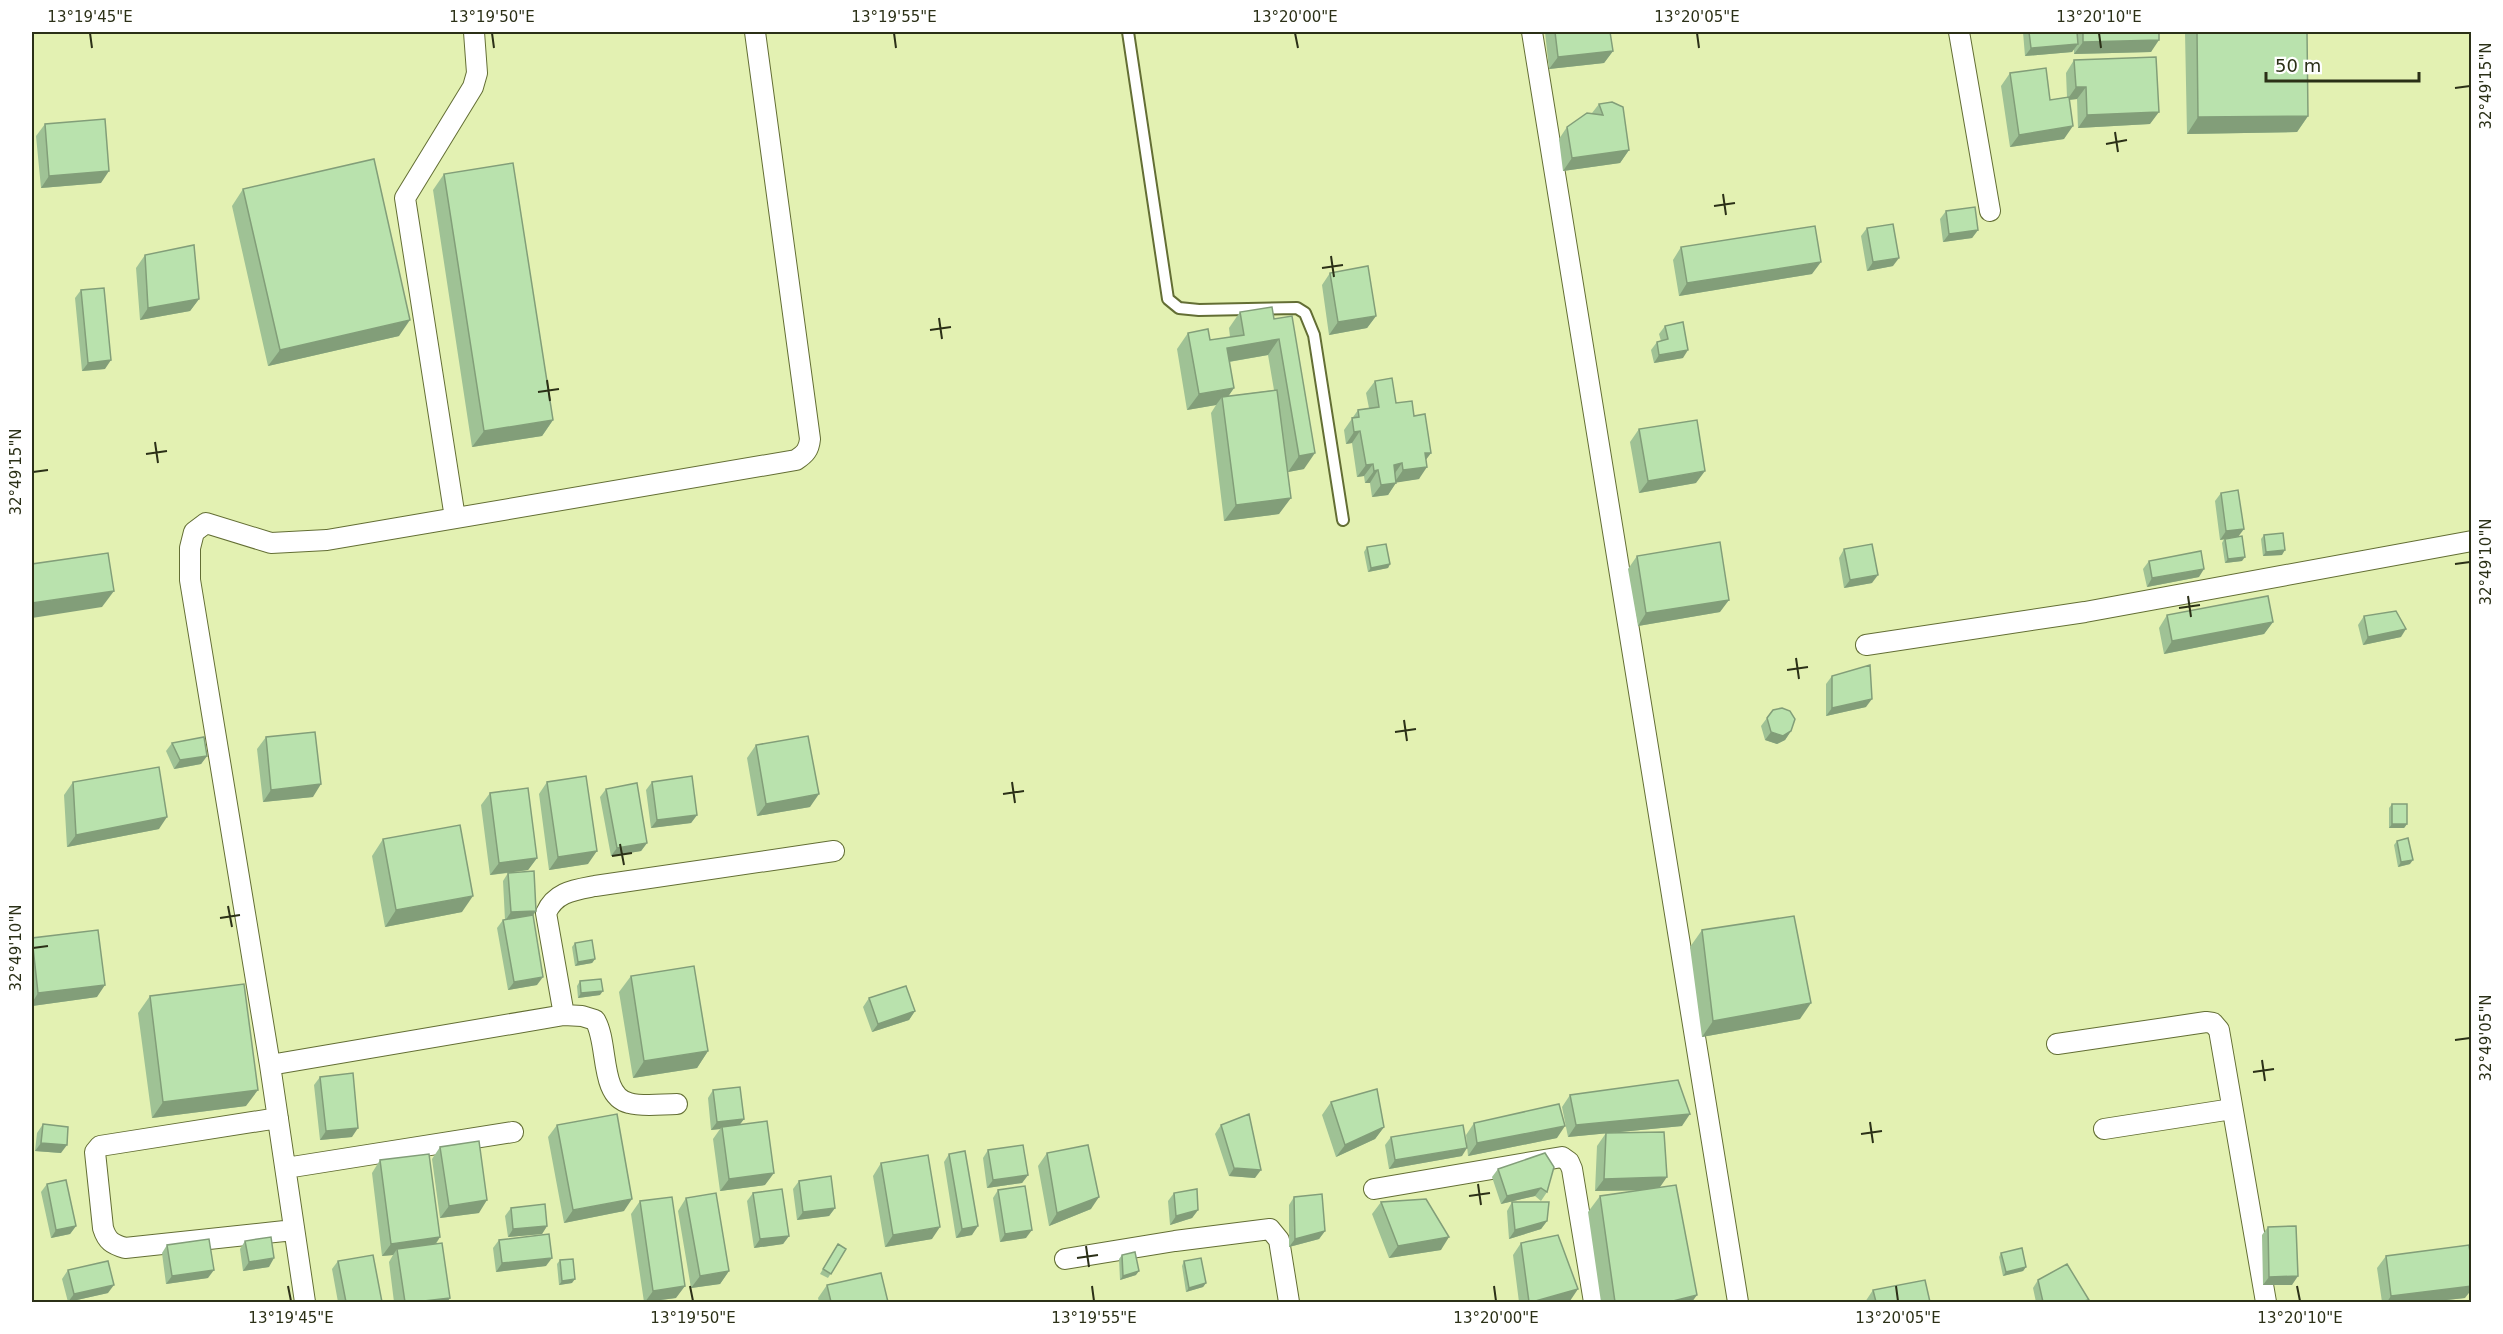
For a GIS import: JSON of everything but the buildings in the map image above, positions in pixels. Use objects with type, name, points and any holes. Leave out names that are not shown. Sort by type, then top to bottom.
[{"type":"street","points":[[455,518],[405,198],[473,87],[477,73],[474,32]]},
{"type":"street","points":[[305,1302],[270,1065],[190,580],[190,548],[194,532],[206,523],[271,543],[327,540],[796,460],[810,448],[755,32]]},
{"type":"street","points":[[1532,32],[1738,1302]]},
{"type":"street","points":[[1959,32],[1990,211]]},
{"type":"street","points":[[1866,645],[2085,612],[2472,541]]},
{"type":"street","points":[[564,1015],[546,913],[551,902],[565,892],[834,851]]},
{"type":"street","points":[[270,1065],[564,1015],[582,1016],[595,1020],[601,1030],[609,1083],[616,1096],[629,1103],[676,1104]]},
{"type":"street","points":[[2056,1044],[2206,1022],[2213,1023],[2219,1030],[2266,1302]]},
{"type":"street","points":[[2104,1129],[2232,1109]]},
{"type":"street","points":[[278,1118],[100,1146],[95,1152],[103,1228],[112,1244],[125,1248],[294,1230]]},
{"type":"street","points":[[286,1168],[513,1132]]},
{"type":"street","points":[[1374,1189],[1562,1157],[1569,1162],[1572,1168],[1594,1302]]},
{"type":"street","points":[[1065,1259],[1175,1241],[1270,1229],[1279,1240],[1289,1302]]},
{"type":"lane","points":[[1128,32],[1168,298],[1179,308],[1199,310],[1297,308],[1305,314],[1314,335],[1343,520]]}]
